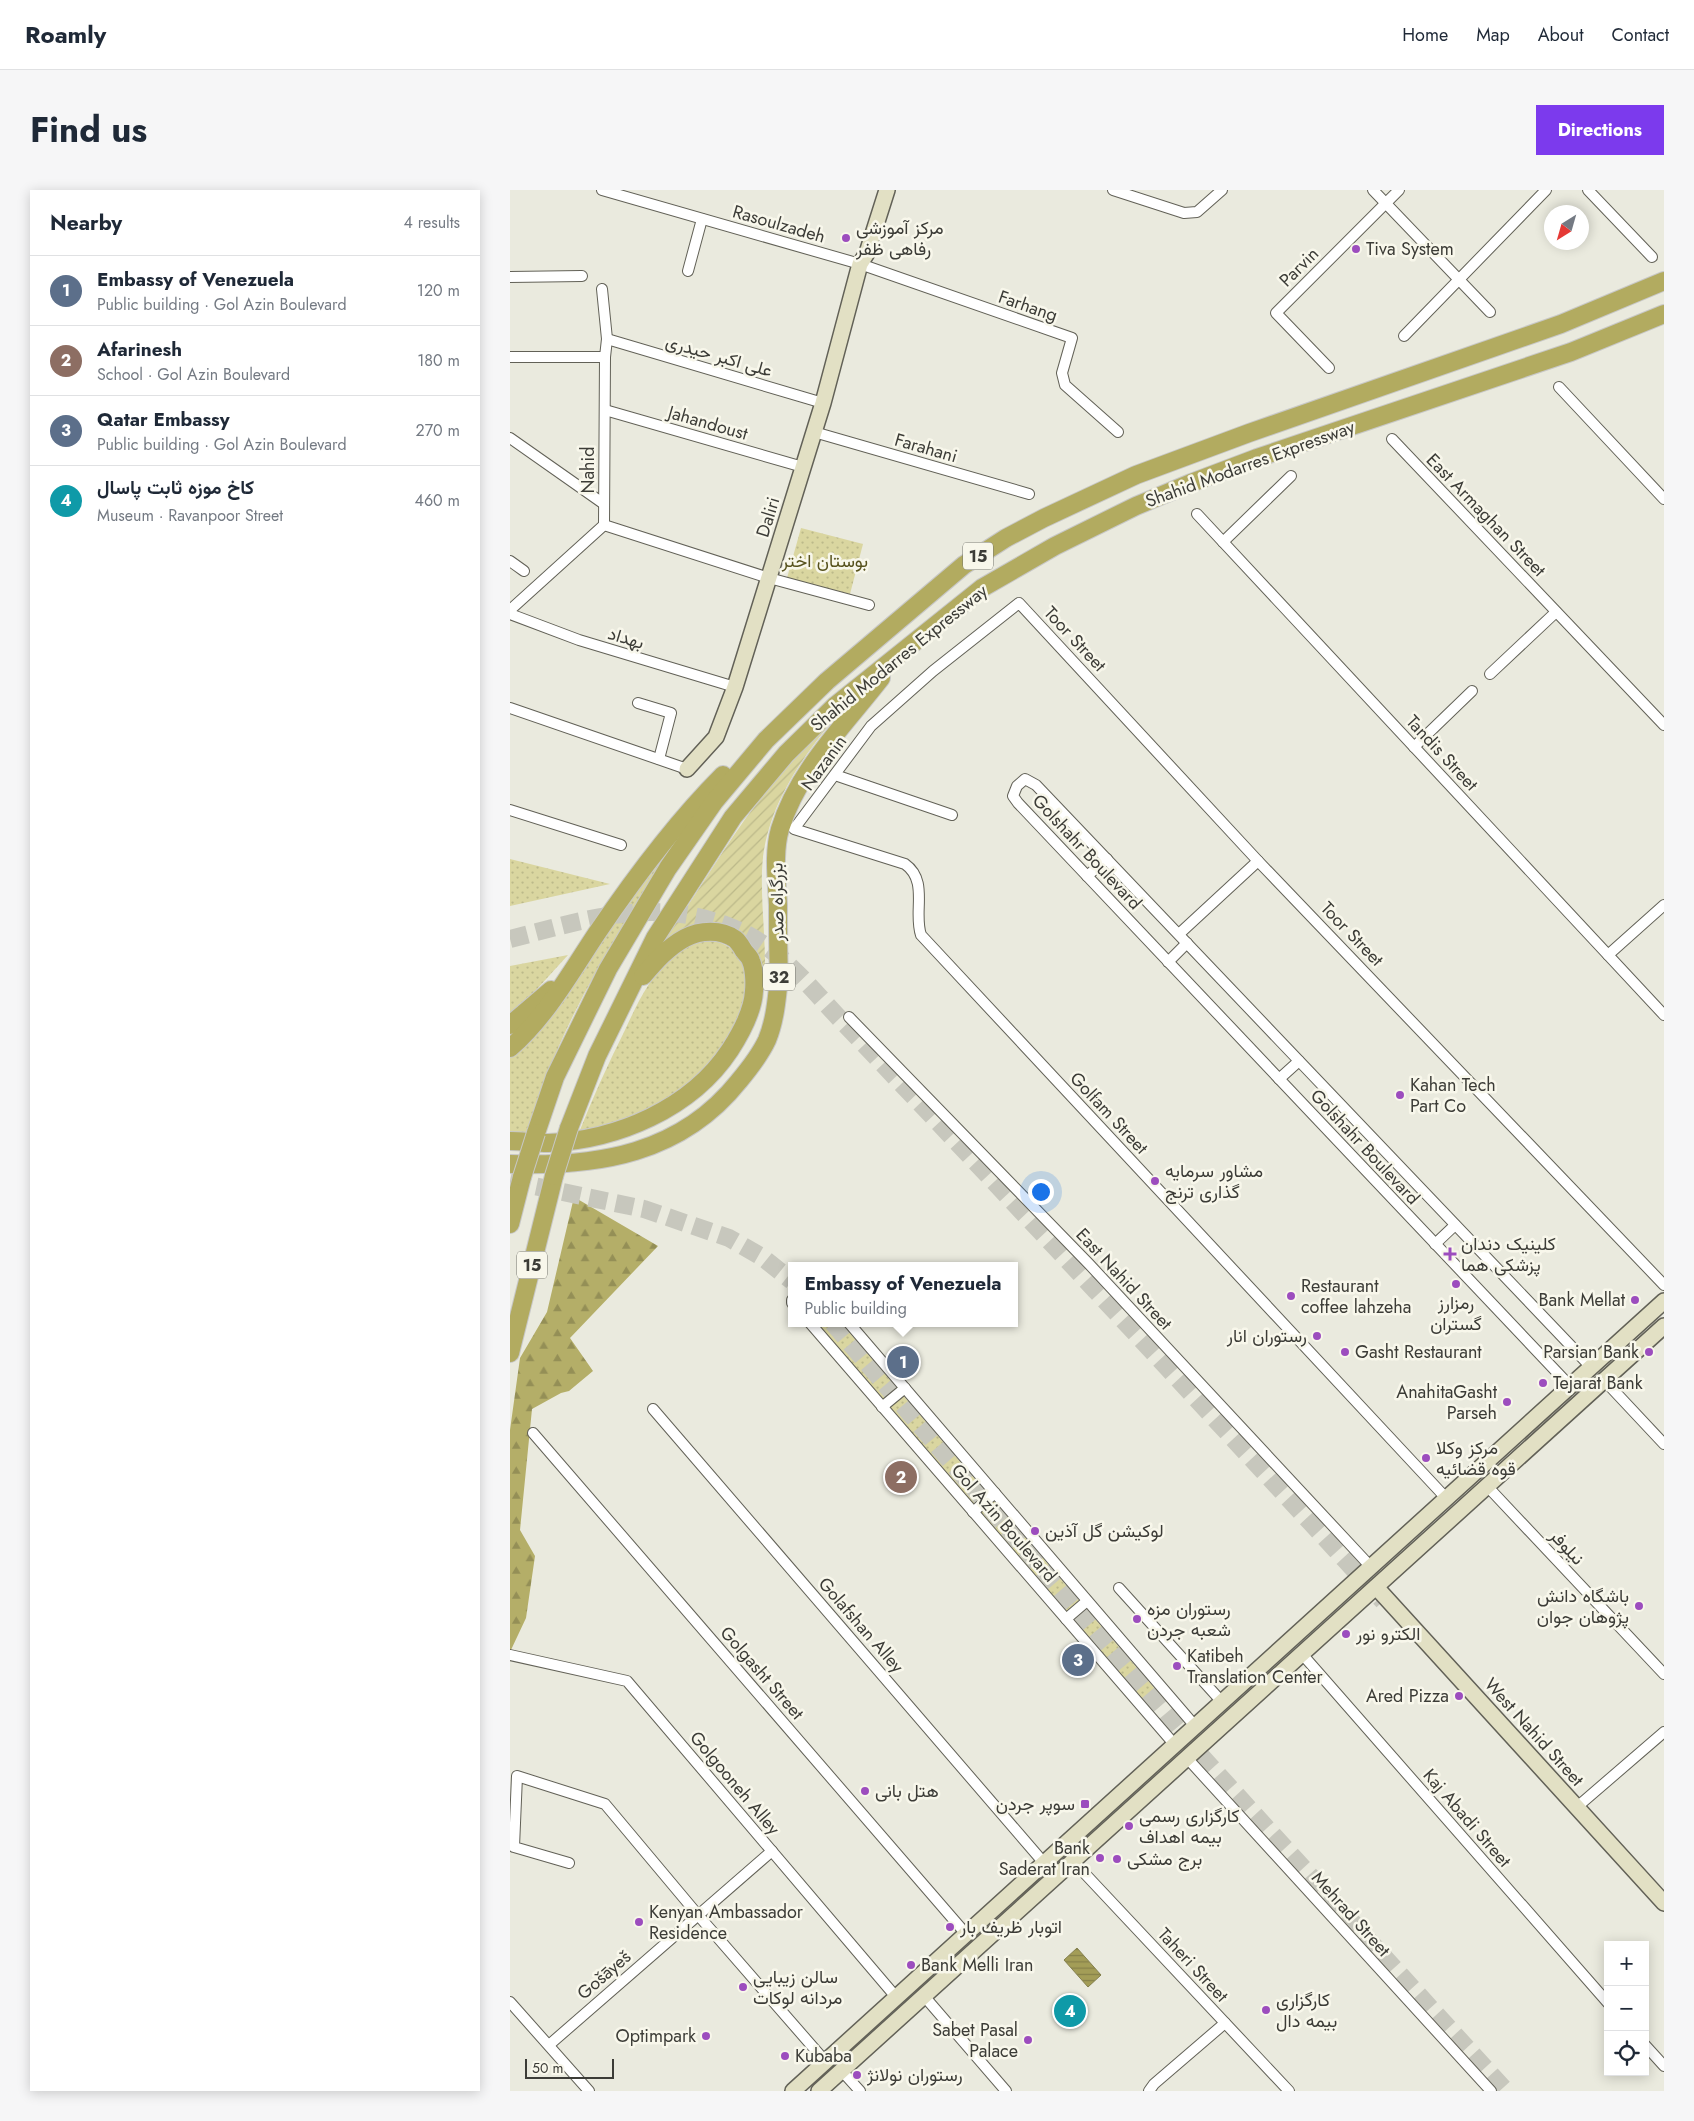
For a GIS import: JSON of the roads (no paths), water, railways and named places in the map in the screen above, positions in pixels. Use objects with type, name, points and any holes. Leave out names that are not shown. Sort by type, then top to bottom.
[{"type":"highway","name":"Shahid Modarres Expressway","points":[[510,1224],[522,1177],[555,1077],[608,969],[674,860],[714,802],[766,740],[827,680],[964,565],[1006,538],[1044,518],[1126,480],[1180,458],[1561,324],[1664,282]]},
{"type":"highway","name":"Shahid Modarres Expressway","points":[[510,1353],[554,1176],[569,1128],[597,1056],[620,1006],[655,938],[733,817],[786,754],[836,705],[982,588],[1017,566],[1136,506],[1257,458],[1571,352],[1664,314]]},
{"type":"highway","name":"بزرگراه صدر","points":[[510,1164],[546,1165],[590,1162],[630,1153],[664,1142],[699,1120],[729,1094],[748,1070],[767,1040],[777,997],[779,977],[776,853],[780,830],[793,797],[815,761],[837,730],[904,650]]},
{"type":"highway","points":[[510,1048],[535,1023],[673,829],[694,804],[728,770],[766,740]]},
{"type":"highway","name":"32","points":[[510,1141],[548,1143],[624,1129],[650,1118],[682,1099],[705,1080],[723,1061],[738,1039],[750,1012],[754,991],[751,960],[736,939],[711,930],[686,937],[653,964],[620,1006]]},
{"type":"highway","points":[[510,1025],[567,978]]},
{"type":"main road","name":"Daliri","points":[[860,264],[858,252],[877,190]]},
{"type":"main road","name":"Daliri","points":[[687,769],[716,737],[734,687],[823,403],[860,264],[867,253],[887,190]]},
{"type":"main road","points":[[793,2091],[1664,1301]]},
{"type":"main road","points":[[819,2091],[1664,1326]]},
{"type":"main road","name":"West Nahid Street","points":[[1376,1587],[1664,1903]]},
{"type":"main road","points":[[966,1934],[978,1947]]},
{"type":"street","points":[[1113,190],[1184,213],[1196,212],[1222,190]]},
{"type":"street","points":[[1372,190],[1490,312]]},
{"type":"street","name":"Parvin","points":[[1330,368],[1276,314],[1399,190]]},
{"type":"street","points":[[1404,336],[1546,190]]},
{"type":"street","points":[[1588,190],[1652,257]]},
{"type":"street","name":"Rasoulzadeh","points":[[608,191],[860,264]]},
{"type":"street","points":[[688,270],[702,219]]},
{"type":"street","name":"Farhang","points":[[860,264],[1072,338],[1062,373],[1062,380],[1065,385],[1118,432]]},
{"type":"street","points":[[510,277],[582,276]]},
{"type":"street","name":"Nahid","points":[[602,289],[606,339],[604,525]]},
{"type":"street","name":"علی اکبر حیدری","points":[[606,339],[823,403]]},
{"type":"street","points":[[510,357],[605,357]]},
{"type":"street","points":[[1558,386],[1664,499]]},
{"type":"street","name":"Jahandoust","points":[[604,410],[803,467]]},
{"type":"street","name":"Farahani","points":[[814,432],[1029,494]]},
{"type":"street","points":[[510,438],[604,504]]},
{"type":"street","name":"East Armaghan Street","points":[[1392,439],[1664,725]]},
{"type":"street","points":[[1222,542],[1291,476]]},
{"type":"street","name":"Tandis Street","points":[[1197,514],[1664,1015]]},
{"type":"street","points":[[510,610],[604,525],[769,578],[868,605]]},
{"type":"street","points":[[510,561],[524,571]]},
{"type":"street","name":"Nazanin","points":[[794,829],[870,726],[933,671],[1019,603]]},
{"type":"street","name":"Toor Street","points":[[1019,603],[1258,861],[1664,1285]]},
{"type":"street","points":[[1490,674],[1556,612]]},
{"type":"street","name":"بهداد","points":[[510,614],[579,640],[734,687]]},
{"type":"street","points":[[1414,747],[1472,691]]},
{"type":"street","points":[[638,703],[671,713],[659,759]]},
{"type":"street","points":[[510,708],[687,769]]},
{"type":"street","points":[[835,775],[952,815]]},
{"type":"street","name":"Golshahr Boulevard","points":[[1570,1386],[1018,803],[1013,796],[1016,786],[1026,780],[1036,785],[1591,1367]]},
{"type":"street","points":[[510,810],[621,845]]},
{"type":"street","name":"Golfam Street","points":[[794,829],[905,864],[913,870],[919,887],[918,926],[921,936],[1446,1498]]},
{"type":"street","points":[[1088,876],[1107,858]]},
{"type":"street","points":[[1179,934],[1258,861]]},
{"type":"street","points":[[1608,955],[1664,905]]},
{"type":"street","points":[[1168,962],[1187,944]]},
{"type":"street","name":"East Nahid Street","points":[[849,1017],[1088,1264],[1371,1566]]},
{"type":"street","points":[[1279,1079],[1300,1061]]},
{"type":"street","points":[[1435,1244],[1455,1225]]},
{"type":"street","name":"Gol Azin Boulevard","points":[[813,1327],[1175,1745]]},
{"type":"street","name":"Gol Azin Boulevard","points":[[852,1327],[1195,1726]]},
{"type":"street","points":[[1604,1380],[1664,1444]]},
{"type":"street","points":[[882,1407],[904,1388]]},
{"type":"street","name":"Golafshan Alley","points":[[652,1409],[1044,1863]]},
{"type":"street","name":"Golgasht Street","points":[[533,1433],[966,1934]]},
{"type":"street","name":"نیلوفر","points":[[1487,1486],[1664,1674]]},
{"type":"street","points":[[973,1512],[995,1493]]},
{"type":"street","points":[[1119,1588],[1222,1702]]},
{"type":"street","points":[[1066,1619],[1088,1601]]},
{"type":"street","name":"Kaj Abadi Street","points":[[1302,1654],[1604,1998]]},
{"type":"street","name":"Golgooneh Alley","points":[[510,1655],[627,1681],[896,1997]]},
{"type":"street","points":[[1577,1807],[1664,1732]]},
{"type":"street","name":"Mehrad Street","points":[[1187,1758],[1491,2091]]},
{"type":"street","points":[[569,1863],[514,1847],[517,1776],[605,1804],[698,1915],[826,2061]]},
{"type":"street","name":"Gošāyeš","points":[[548,2045],[772,1851]]},
{"type":"street","name":"Taheri Street","points":[[1073,1861],[1289,2091]]},
{"type":"street","points":[[924,1996],[1006,2091]]},
{"type":"street","points":[[510,2002],[589,2091]]},
{"type":"street","points":[[1149,2091],[1154,2084],[1225,2023]]},
{"type":"street","points":[[1649,2049],[1664,2066]]},
{"type":"street","points":[[842,2070],[860,2091]]},
{"type":"tunnel","points":[[510,939],[594,918],[648,912],[676,913],[704,918],[733,928],[749,935],[778,955],[975,1161],[1383,1601]]},
{"type":"tunnel","points":[[510,1181],[644,1209],[729,1238],[762,1257],[788,1278]]},
{"type":"tunnel","points":[[836,1327],[1203,1758],[1506,2091]]},
{"type":"place","name":"مرکز آموزشی رفاهی ظفر","points":[[846,238]]},
{"type":"place","name":"Tiva System","points":[[1356,249]]},
{"type":"place","name":"Kahan Tech Part Co","points":[[1400,1095]]},
{"type":"place","name":"مشاور سرمایه گذاری ترنج","points":[[1155,1181]]},
{"type":"place","name":"کلینیک دندان پزشکی هما","points":[[1450,1254]]},
{"type":"place","name":"رمزارز گستران","points":[[1456,1284]]},
{"type":"place","name":"Restaurant coffee lahzeha","points":[[1291,1296]]},
{"type":"place","name":"Bank Mellat","points":[[1635,1300]]},
{"type":"place","name":"رستوران انار","points":[[1317,1336]]},
{"type":"place","name":"Gasht Restaurant","points":[[1345,1352]]},
{"type":"place","name":"Parsian Bank","points":[[1649,1352]]},
{"type":"place","name":"Embassy of Venezuela","points":[[903,1362]]},
{"type":"place","name":"Tejarat Bank","points":[[1543,1383]]},
{"type":"place","name":"AnahitaGasht Parseh","points":[[1507,1402]]},
{"type":"place","name":"مرکز وکلا قوه قضائیه","points":[[1426,1458]]},
{"type":"place","name":"Afarinesh","points":[[901,1477]]},
{"type":"place","name":"لوکیشن گل آذین","points":[[1035,1531]]},
{"type":"place","name":"باشگاه دانش پژوهان جوان","points":[[1639,1606]]},
{"type":"place","name":"رستوران مزه شعبه جردن","points":[[1137,1619]]},
{"type":"place","name":"الكترو نور","points":[[1346,1634]]},
{"type":"place","name":"Qatar Embassy","points":[[1078,1660]]},
{"type":"place","name":"Katibeh Translation Center","points":[[1177,1666]]},
{"type":"place","name":"Ared Pizza","points":[[1459,1696]]},
{"type":"place","name":"هتل بانی","points":[[865,1791]]},
{"type":"place","name":"سوپر جردن","points":[[1085,1804]]},
{"type":"place","name":"کارگزاری رسمی بیمه اهداف","points":[[1129,1826]]},
{"type":"place","name":"Bank Saderat Iran","points":[[1100,1858]]},
{"type":"place","name":"برج مشکی","points":[[1117,1859]]},
{"type":"place","name":"Kenyan Ambassador Residence","points":[[639,1922]]},
{"type":"place","name":"اتوبار ظریف بار","points":[[950,1927]]},
{"type":"place","name":"Bank Melli Iran","points":[[911,1965]]},
{"type":"place","name":"سالن زیبایی مردانه لوکات","points":[[743,1987]]},
{"type":"place","name":"کارگزاری بیمه دال","points":[[1266,2010]]},
{"type":"place","name":"کاخ موزه ثابت پاسال","points":[[1070,2011]]},
{"type":"place","name":"Optimpark","points":[[706,2036]]},
{"type":"place","name":"Sabet Pasal Palace","points":[[1028,2040]]},
{"type":"place","name":"Kubaba","points":[[785,2056]]},
{"type":"place","name":"رستوران نولانژ","points":[[857,2075]]},
{"type":"park label","name":"بوستان اختر","points":[[825,561]]}]
